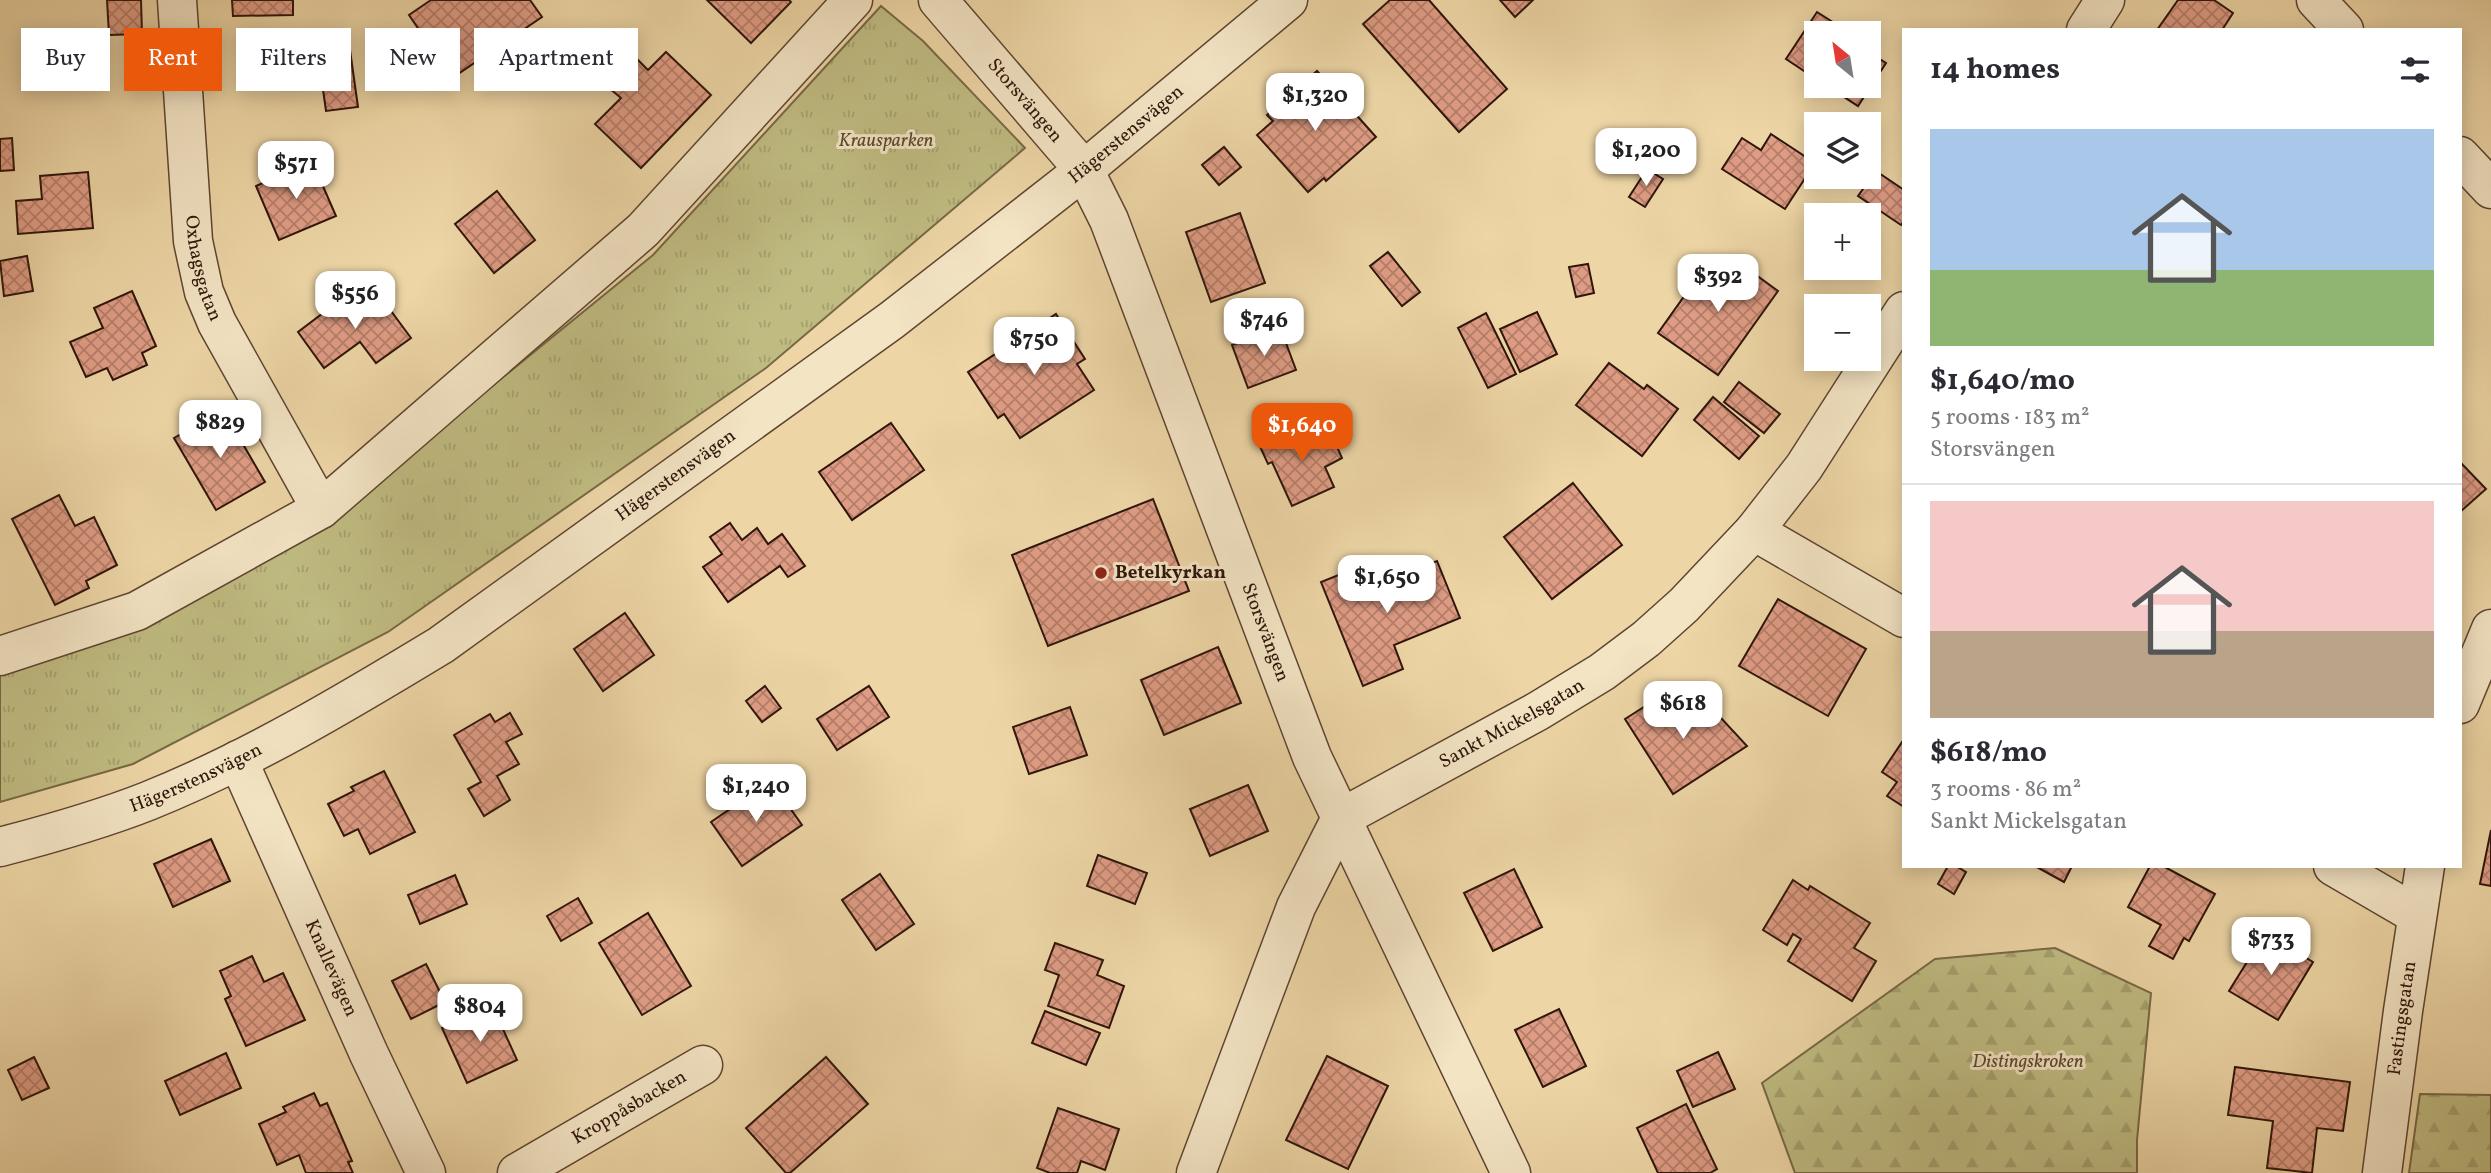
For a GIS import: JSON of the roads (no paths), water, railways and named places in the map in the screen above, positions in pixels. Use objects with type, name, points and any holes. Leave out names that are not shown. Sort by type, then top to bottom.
[{"type":"street","name":"Oxhagsgatan","points":[[177,0],[193,241],[204,292],[217,323],[321,509]]},
{"type":"street","points":[[0,656],[137,611],[321,509],[643,230],[853,0]]},
{"type":"street","name":"Storsvängen","points":[[938,0],[1084,170],[1109,220],[1312,757],[1511,1173]]},
{"type":"street","name":"Hägerstensvägen","points":[[0,847],[60,831],[146,801],[238,760],[368,690],[441,645],[892,320],[1084,170],[1287,0]]},
{"type":"street","points":[[2087,28],[2105,0]]},
{"type":"street","points":[[2316,0],[2342,28]]},
{"type":"street","points":[[2462,158],[2491,189]]},
{"type":"street","name":"Sankt Mickelsgatan","points":[[1341,818],[1538,711],[1602,672],[1646,639],[1684,605],[1754,531],[1804,467],[1902,314]]},
{"type":"street","points":[[1754,531],[1902,617]]},
{"type":"street","points":[[2462,699],[2491,629]]},
{"type":"street","name":"Knallevägen","points":[[238,760],[369,1054],[426,1173]]},
{"type":"street","points":[[1196,1173],[1296,907],[1341,818]]},
{"type":"street","points":[[2336,868],[2417,915]]},
{"type":"street","name":"Fastingsgatan","points":[[2382,1173],[2425,868]]},
{"type":"street","name":"Kroppåsbacken","points":[[517,1173],[703,1065]]},
{"type":"place","name":"Betelkyrkan","points":[[1101,573]]},
{"type":"park label","name":"Krausparken","points":[[886,141]]},
{"type":"park label","name":"Distingskroken","points":[[2028,1062]]}]
